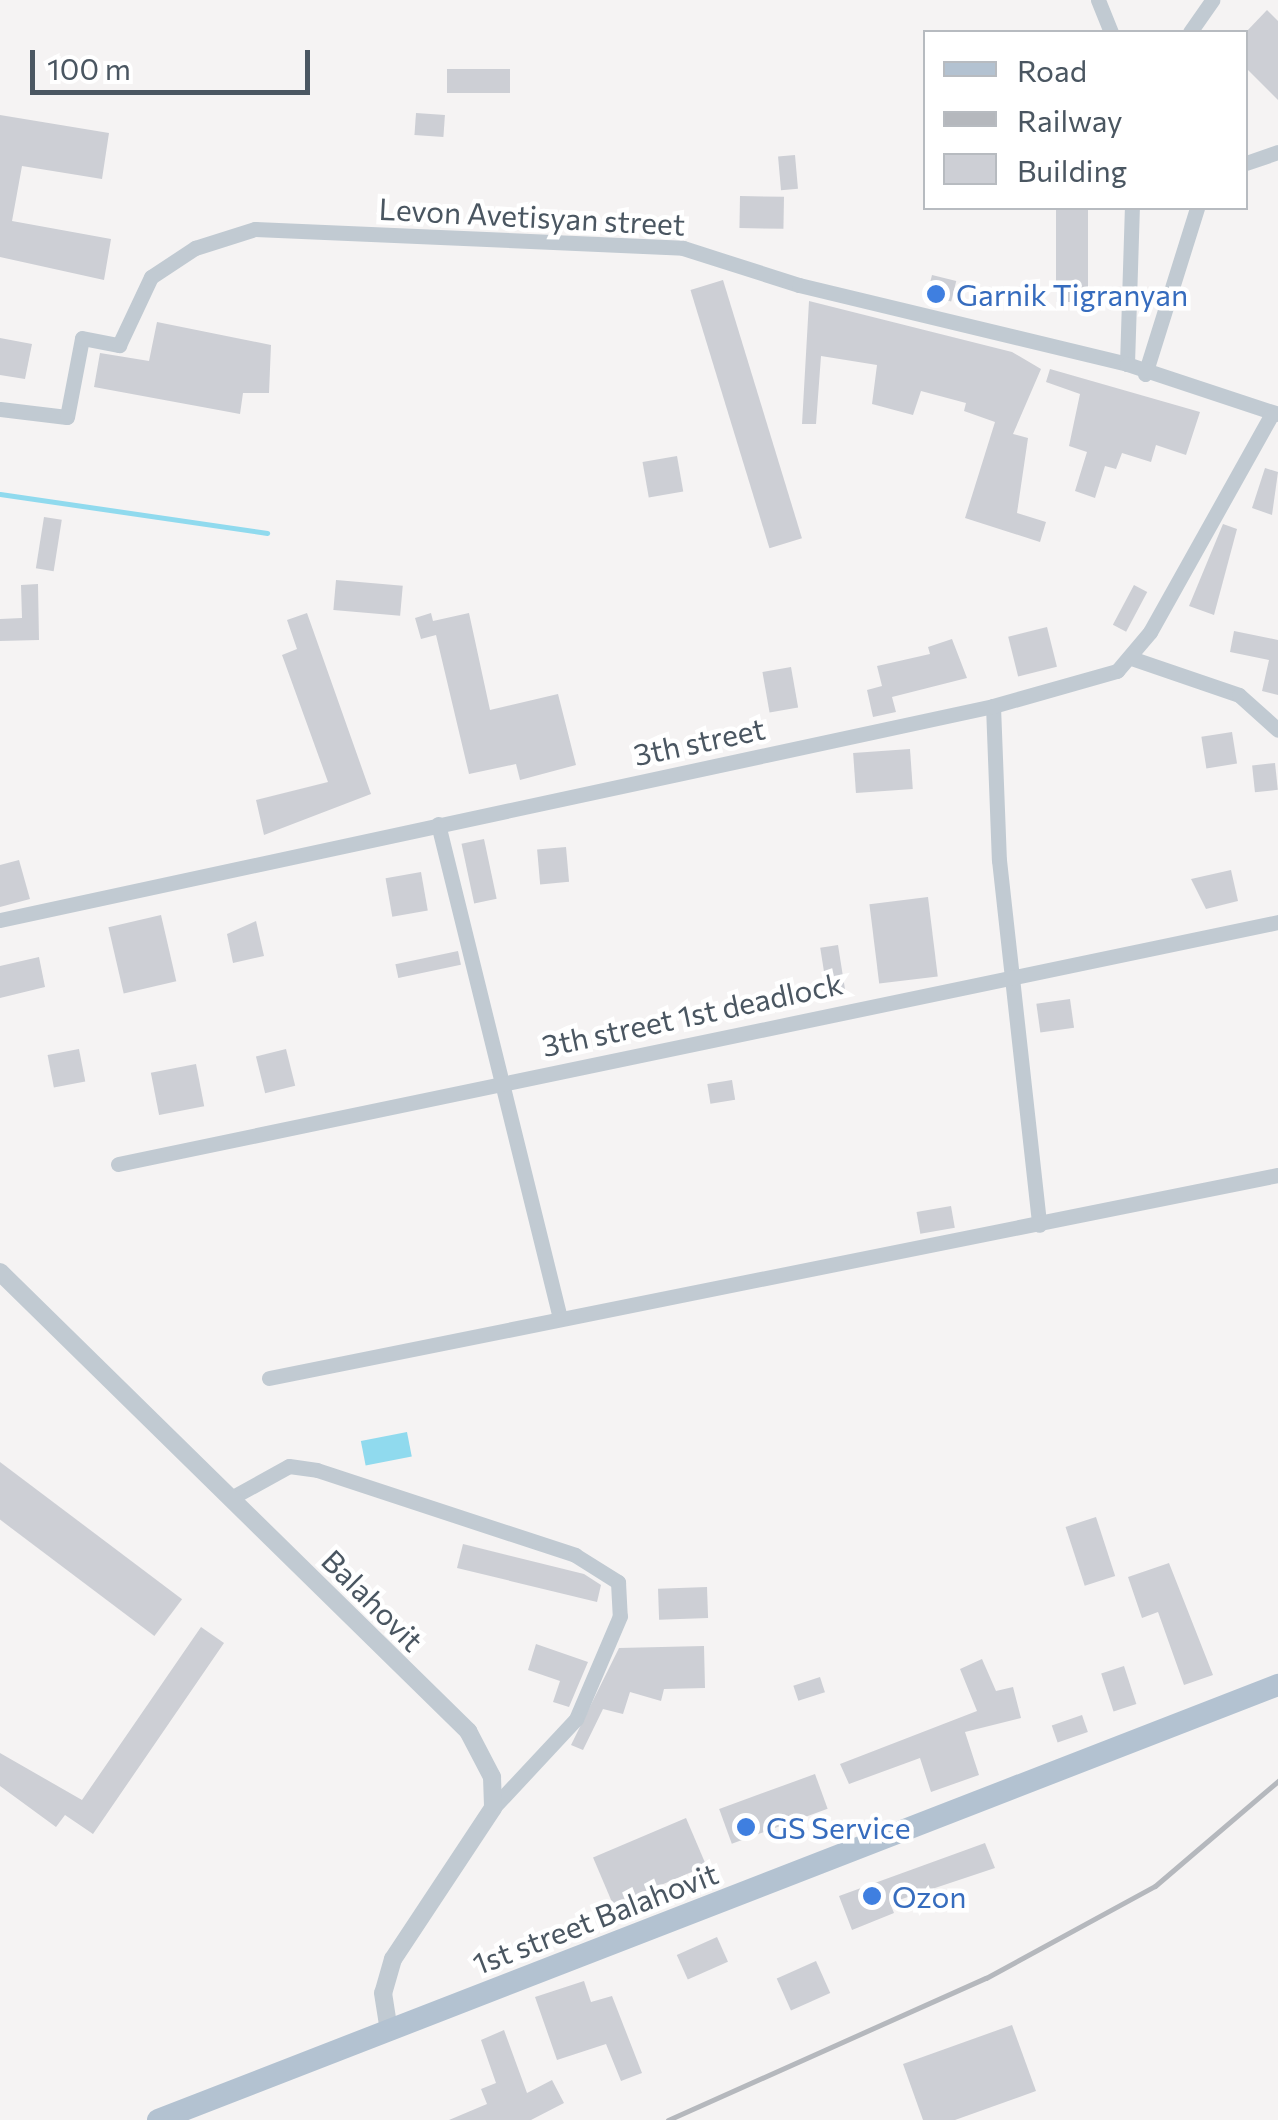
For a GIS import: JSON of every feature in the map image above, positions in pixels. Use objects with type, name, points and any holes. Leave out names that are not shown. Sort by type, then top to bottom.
[{"type":"main road","name":"1st street Balahovit","points":[[158,2120],[1278,1685]]},
{"type":"street","points":[[1098,0],[1110,30]]},
{"type":"street","points":[[1191,30],[1212,0]]},
{"type":"street","points":[[1248,162],[1278,152]]},
{"type":"street","points":[[1127,364],[1132,210]]},
{"type":"street","points":[[1145,374],[1196,210]]},
{"type":"street","name":"Levon Avetisyan street","points":[[0,408],[68,417],[82,338],[118,345],[151,277],[195,248],[255,229],[684,248],[799,286],[1127,364],[1145,374],[1274,416]]},
{"type":"street","points":[[1274,416],[1131,658],[1239,696],[1278,730]]},
{"type":"street","name":"3th street","points":[[0,920],[994,706],[1117,671],[1131,658]]},
{"type":"street","points":[[994,706],[1012,974],[1039,1225]]},
{"type":"street","points":[[438,824],[560,1314]]},
{"type":"street","name":"3th street 1st deadlock","points":[[118,1164],[1012,974],[1278,922]]},
{"type":"street","points":[[269,1378],[560,1314],[1039,1225],[1278,1175]]},
{"type":"street","name":"Balahovit","points":[[0,1272],[468,1731],[492,1777],[493,1808]]},
{"type":"street","points":[[230,1498],[289,1466],[316,1470],[574,1555],[618,1582],[620,1616],[576,1719],[493,1808],[393,1959],[382,1993],[390,2029]]},
{"type":"water","points":[[407,1432],[412,1457],[366,1466],[361,1441]]},
{"type":"building","points":[[1267,10],[1278,21],[1278,100],[1248,70],[1248,30]]},
{"type":"building","points":[[447,69],[510,69],[510,93],[447,93]]},
{"type":"building","points":[[416,113],[445,115],[443,137],[414,135]]},
{"type":"building","points":[[0,115],[109,133],[102,179],[22,166],[12,221],[111,239],[104,280],[0,257]]},
{"type":"building","points":[[795,155],[798,189],[781,190],[778,156]]},
{"type":"building","points":[[740,196],[784,197],[783,229],[739,228]]},
{"type":"building","points":[[1056,210],[1088,210],[1088,302],[1056,302]]},
{"type":"building","points":[[932,275],[956,281],[951,301],[927,295]]},
{"type":"building","points":[[723,280],[802,538],[769,548],[690,290]]},
{"type":"building","points":[[809,301],[1012,352],[1041,369],[1013,434],[1028,438],[1017,513],[1046,522],[1040,542],[965,518],[995,422],[964,411],[966,403],[921,391],[913,415],[872,404],[877,365],[821,356],[816,424],[802,424]]},
{"type":"building","points":[[157,322],[271,345],[269,393],[243,393],[240,414],[94,387],[100,353],[149,361]]},
{"type":"building","points":[[0,338],[32,344],[25,379],[0,375]]},
{"type":"building","points":[[1050,369],[1200,412],[1186,455],[1156,445],[1151,462],[1122,453],[1116,469],[1105,466],[1095,498],[1075,491],[1087,452],[1069,446],[1080,394],[1046,382]]},
{"type":"building","points":[[677,456],[683,491],[649,498],[643,462]]},
{"type":"building","points":[[1265,468],[1278,472],[1272,515],[1252,508]]},
{"type":"building","points":[[44,517],[62,520],[54,571],[36,568]]},
{"type":"building","points":[[1223,524],[1237,529],[1214,615],[1189,606]]},
{"type":"building","points":[[336,580],[403,586],[400,616],[333,610]]},
{"type":"building","points":[[38,584],[39,640],[0,641],[0,619],[22,618],[21,585]]},
{"type":"building","points":[[1134,585],[1147,592],[1126,632],[1113,625]]},
{"type":"building","points":[[307,613],[371,794],[264,835],[256,800],[328,782],[282,655],[297,649],[287,620]]},
{"type":"building","points":[[431,613],[433,621],[469,613],[490,710],[558,694],[576,765],[520,780],[516,764],[469,774],[436,635],[421,639],[415,618]]},
{"type":"building","points":[[1047,627],[1057,667],[1018,676],[1008,637]]},
{"type":"building","points":[[1234,631],[1278,640],[1278,695],[1262,691],[1269,660],[1230,652]]},
{"type":"building","points":[[952,639],[967,678],[892,697],[896,712],[873,717],[867,690],[882,686],[877,666],[930,654],[928,647]]},
{"type":"building","points":[[791,667],[798,707],[770,712],[762,672]]},
{"type":"building","points":[[1232,732],[1237,764],[1206,768],[1201,737]]},
{"type":"building","points":[[910,749],[913,789],[856,793],[853,753]]},
{"type":"building","points":[[1275,763],[1278,790],[1255,792],[1252,765]]},
{"type":"building","points":[[484,839],[497,899],[474,903],[462,844]]},
{"type":"building","points":[[566,847],[569,882],[540,884],[537,850]]},
{"type":"building","points":[[19,860],[30,899],[0,907],[0,865]]},
{"type":"building","points":[[1231,870],[1238,901],[1206,909],[1191,879]]},
{"type":"building","points":[[421,872],[428,910],[392,917],[386,878]]},
{"type":"building","points":[[928,897],[938,976],[879,984],[869,904]]},
{"type":"building","points":[[161,915],[176,981],[124,993],[108,927]]},
{"type":"building","points":[[256,921],[264,956],[233,963],[227,934]]},
{"type":"building","points":[[838,945],[845,989],[827,992],[820,948]]},
{"type":"building","points":[[458,951],[461,965],[398,978],[395,964]]},
{"type":"building","points":[[39,957],[45,987],[0,998],[0,966]]},
{"type":"building","points":[[1070,999],[1074,1028],[1040,1032],[1036,1004]]},
{"type":"building","points":[[79,1049],[85,1081],[54,1087],[48,1055]]},
{"type":"building","points":[[286,1049],[295,1086],[265,1093],[256,1056]]},
{"type":"building","points":[[196,1064],[204,1106],[159,1115],[151,1073]]},
{"type":"building","points":[[732,1080],[735,1100],[710,1104],[707,1084]]},
{"type":"building","points":[[951,1206],[955,1228],[920,1234],[917,1212]]},
{"type":"building","points":[[0,1462],[182,1599],[154,1636],[0,1520]]},
{"type":"building","points":[[1096,1517],[1115,1576],[1085,1586],[1066,1527]]},
{"type":"building","points":[[463,1544],[584,1574],[601,1585],[597,1602],[457,1568]]},
{"type":"building","points":[[1169,1563],[1213,1675],[1184,1685],[1158,1612],[1142,1618],[1128,1577]]},
{"type":"building","points":[[707,1587],[708,1618],[659,1620],[658,1589]]},
{"type":"building","points":[[201,1627],[224,1643],[93,1834],[65,1815],[56,1827],[0,1786],[0,1753],[82,1800]]},
{"type":"building","points":[[536,1644],[588,1662],[569,1707],[553,1702],[560,1681],[528,1670]]},
{"type":"building","points":[[704,1646],[705,1688],[664,1689],[661,1701],[630,1692],[623,1714],[603,1709],[583,1750],[571,1745],[619,1648]]},
{"type":"building","points":[[982,1659],[996,1691],[1013,1687],[1021,1718],[965,1732],[979,1775],[931,1792],[920,1758],[849,1784],[840,1764],[977,1711],[960,1669]]},
{"type":"building","points":[[1124,1666],[1136,1704],[1114,1711],[1101,1673]]},
{"type":"building","points":[[820,1677],[825,1692],[798,1701],[793,1686]]},
{"type":"building","points":[[1082,1715],[1088,1732],[1058,1742],[1052,1725]]},
{"type":"building","points":[[815,1774],[828,1809],[732,1844],[719,1809]]},
{"type":"building","points":[[686,1818],[706,1866],[613,1905],[593,1857]]},
{"type":"building","points":[[985,1843],[995,1868],[890,1903],[894,1913],[852,1930],[839,1896]]},
{"type":"building","points":[[717,1937],[728,1962],[688,1980],[677,1955]]},
{"type":"building","points":[[816,1961],[830,1993],[791,2010],[777,1978]]},
{"type":"building","points":[[584,1981],[591,2002],[612,1996],[642,2073],[621,2081],[606,2044],[557,2060],[535,1997]]},
{"type":"building","points":[[1012,2025],[1036,2091],[955,2120],[923,2120],[903,2064]]},
{"type":"building","points":[[504,2030],[527,2093],[552,2080],[564,2103],[531,2120],[449,2120],[487,2104],[481,2089],[496,2083],[481,2040]]},
{"type":"waterway","points":[[0,494],[267,533]]},
{"type":"railway","points":[[668,2120],[986,1978],[1155,1886],[1278,1781]]},
{"type":"place","name":"Garnik Tigranyan","points":[[936,294]]},
{"type":"place","name":"GS Service","points":[[746,1827]]},
{"type":"place","name":"Ozon","points":[[872,1896]]}]
